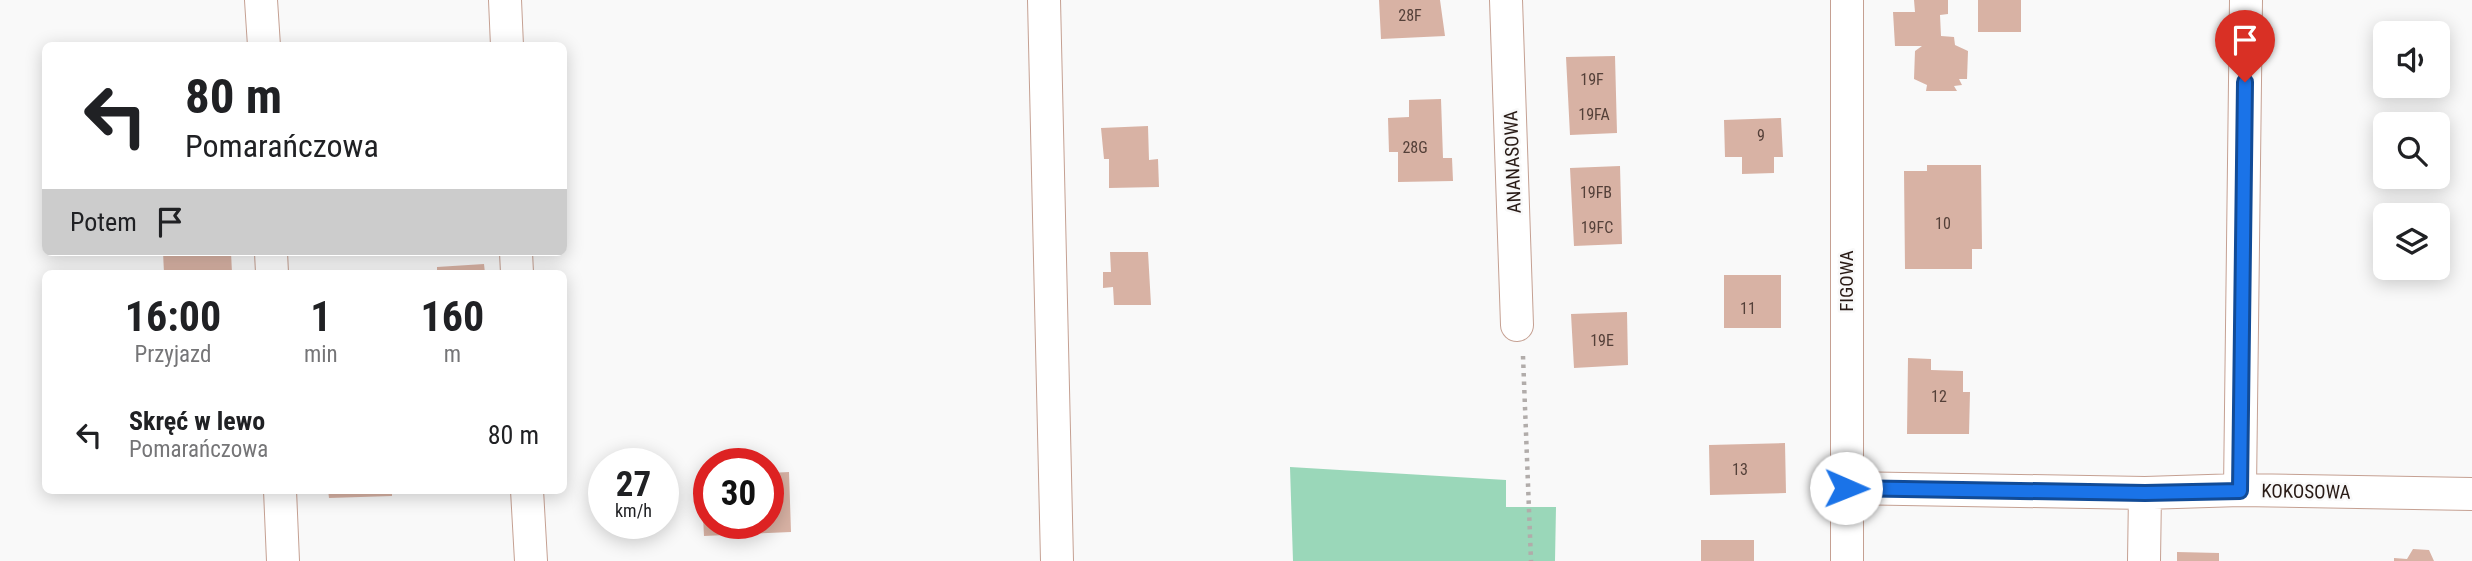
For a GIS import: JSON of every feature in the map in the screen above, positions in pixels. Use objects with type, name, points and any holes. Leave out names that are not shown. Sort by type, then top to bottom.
[{"type":"street","points":[[261,0],[264,42]]},
{"type":"street","points":[[505,0],[507,42]]},
{"type":"street","points":[[1044,0],[1057,561]]},
{"type":"street","name":"ANANASOWA","points":[[1506,0],[1517,325]]},
{"type":"street","name":"FIGOWA","points":[[1847,0],[1847,561]]},
{"type":"street","points":[[2240,491],[2246,0]]},
{"type":"street","name":"KOKOSOWA","points":[[1846,488],[2145,493],[2240,491],[2472,494]]},
{"type":"street","points":[[2144,561],[2145,493]]},
{"type":"street","points":[[280,494],[283,561]]},
{"type":"street","points":[[527,494],[531,561]]},
{"type":"path","points":[[1517,325],[1525,365],[1531,561]]},
{"type":"green space","points":[[1290,467],[1506,480],[1506,507],[1556,507],[1555,561],[1293,561]]},
{"type":"building","points":[[1379,0],[1440,0],[1445,36],[1381,39]]},
{"type":"building","points":[[1914,0],[1948,0],[1948,14],[1940,15],[1941,36],[1954,37],[1955,45],[1968,51],[1967,79],[1959,79],[1962,85],[1954,86],[1957,91],[1926,91],[1927,85],[1914,79],[1915,51],[1922,46],[1895,46],[1893,12],[1915,12]]},
{"type":"building","points":[[1978,0],[2021,0],[2021,32],[1978,32]]},
{"type":"building","points":[[1615,56],[1617,133],[1570,135],[1566,57]]},
{"type":"building","points":[[1441,99],[1443,158],[1452,158],[1453,181],[1398,182],[1398,152],[1389,152],[1388,118],[1409,117],[1409,100]]},
{"type":"building","points":[[1781,118],[1783,157],[1774,157],[1774,173],[1742,174],[1742,157],[1725,157],[1724,120]]},
{"type":"building","points":[[1148,126],[1149,160],[1158,159],[1159,187],[1109,188],[1109,159],[1104,159],[1101,128]]},
{"type":"building","points":[[1927,165],[1981,165],[1982,249],[1972,249],[1972,269],[1905,269],[1904,171],[1927,171]]},
{"type":"building","points":[[1620,166],[1622,244],[1574,246],[1570,168]]},
{"type":"building","points":[[1110,252],[1148,252],[1151,305],[1114,305],[1113,287],[1103,288],[1103,272],[1111,272]]},
{"type":"building","points":[[163,256],[231,256],[232,270],[164,270]]},
{"type":"building","points":[[484,264],[485,270],[437,270],[437,267]]},
{"type":"building","points":[[1724,275],[1781,275],[1781,328],[1724,328]]},
{"type":"building","points":[[1627,312],[1628,365],[1574,368],[1571,314]]},
{"type":"building","points":[[1908,358],[1931,359],[1931,370],[1963,371],[1963,392],[1970,392],[1969,434],[1907,434]]},
{"type":"building","points":[[1785,443],[1786,493],[1710,495],[1709,445]]},
{"type":"building","points":[[784,472],[789,472],[791,532],[784,532]]},
{"type":"building","points":[[328,494],[392,494],[392,496],[329,498]]},
{"type":"building","points":[[1701,540],[1754,540],[1754,561],[1701,561]]},
{"type":"building","points":[[2413,549],[2429,550],[2434,561],[2394,561],[2394,558],[2407,559]]},
{"type":"building","points":[[2177,552],[2219,553],[2219,561],[2177,561]]},
{"type":"route","points":[[1846,488],[2145,493],[2240,491],[2245,82]]}]
